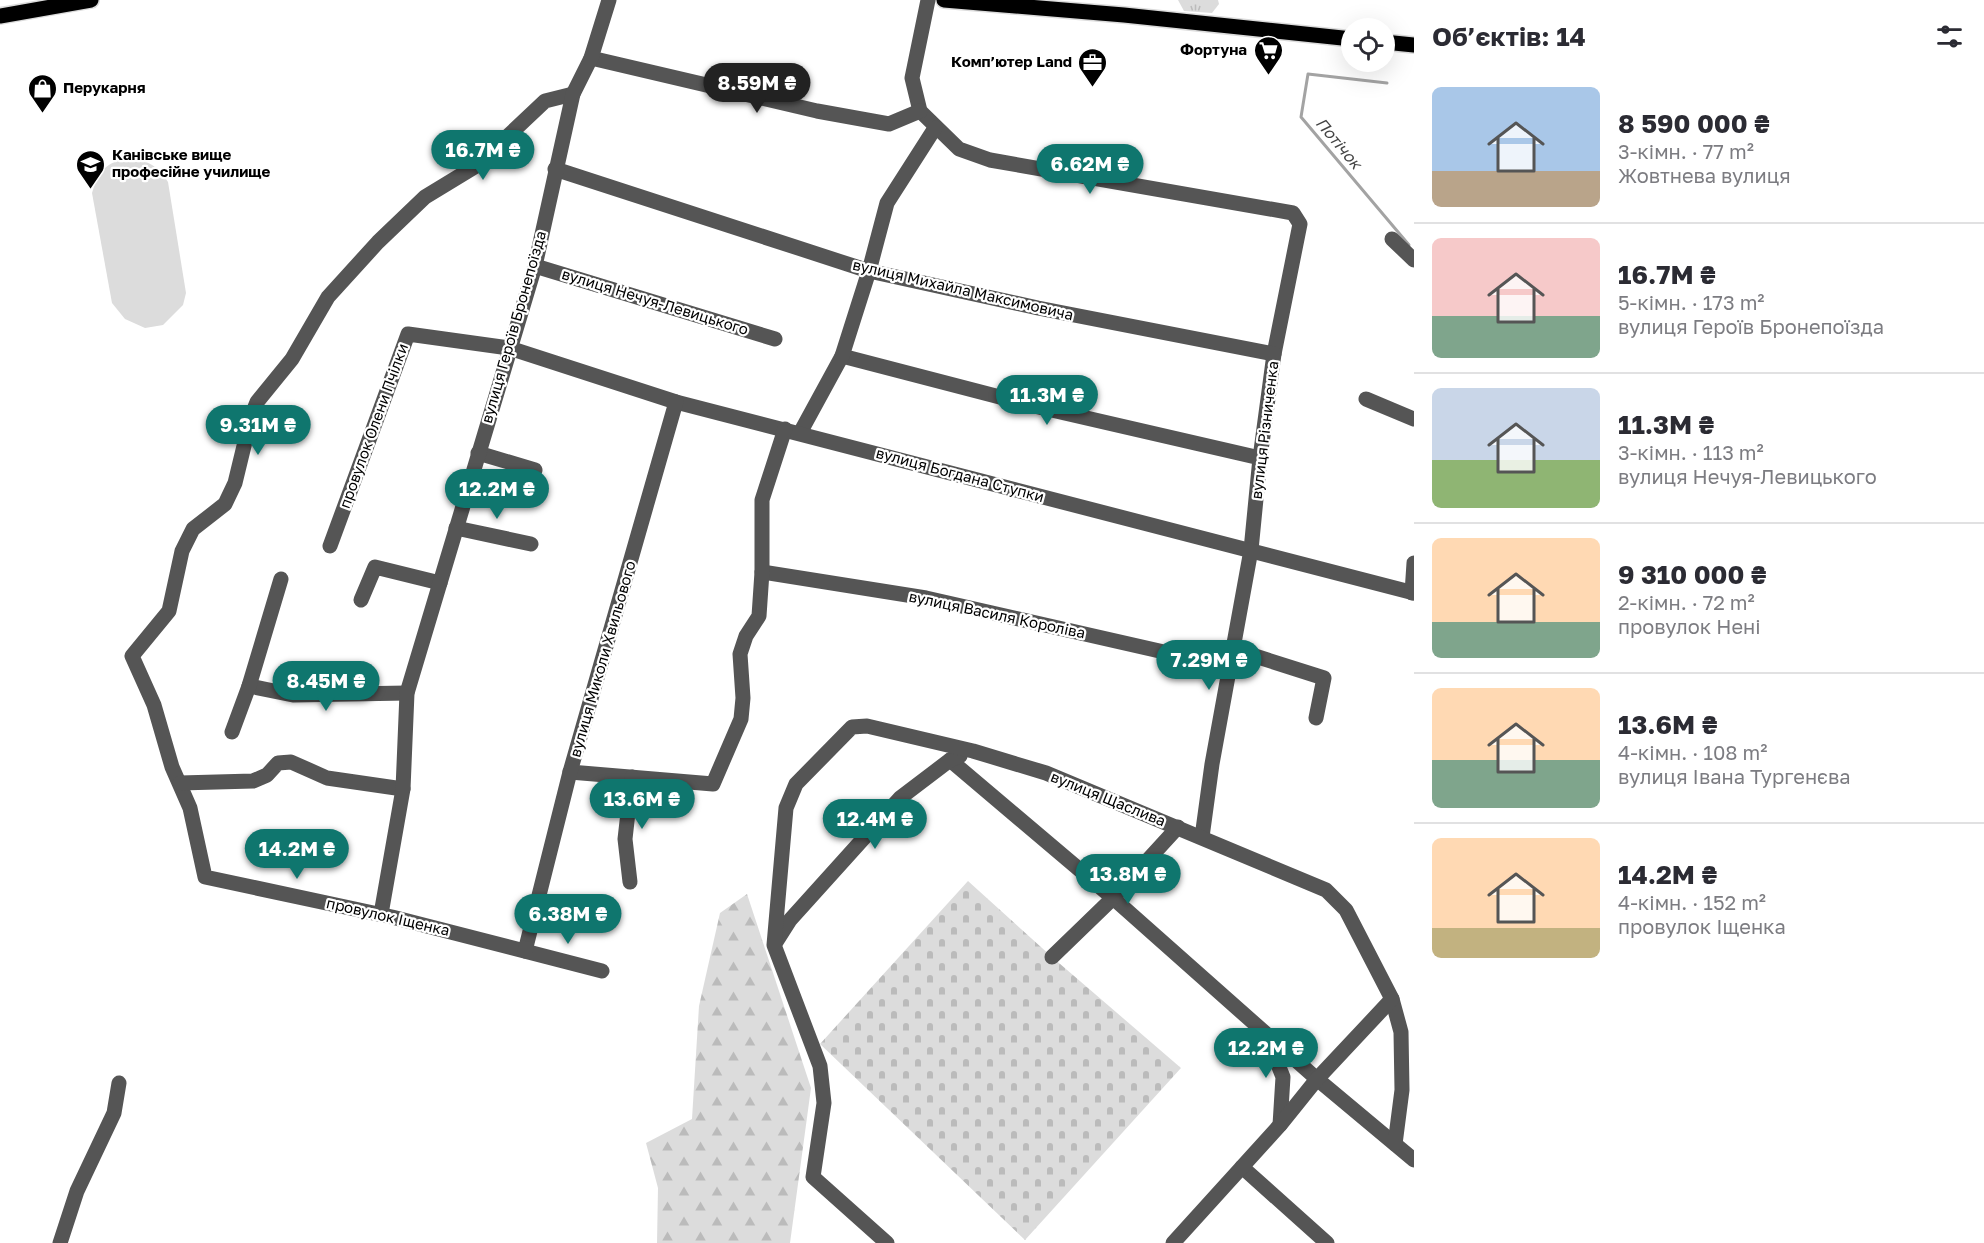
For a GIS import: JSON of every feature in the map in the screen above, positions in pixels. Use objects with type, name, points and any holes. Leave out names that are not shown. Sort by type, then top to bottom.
[{"type":"main road","points":[[0,16],[91,0]]},
{"type":"main road","points":[[944,0],[1044,4],[1124,15],[1341,38]]},
{"type":"main road","points":[[1395,43],[1414,45]]},
{"type":"street","name":"вулиця Героїв Бронепоїзда","points":[[381,914],[403,789],[407,693],[534,266],[573,94],[591,58],[609,0]]},
{"type":"street","points":[[570,772],[713,784],[741,719],[743,698],[740,654],[746,636],[759,616],[762,572],[762,500],[793,431],[842,356],[869,271],[887,203],[935,128],[920,111],[912,78],[928,0]]},
{"type":"street","points":[[591,58],[817,111],[889,124],[920,111]]},
{"type":"street","name":"провулок Іщенка","points":[[573,94],[544,101],[476,166],[425,197],[378,242],[328,297],[292,359],[257,402],[251,417],[235,483],[225,504],[194,529],[182,552],[169,611],[132,656],[154,705],[172,767],[190,808],[205,877],[381,914],[602,971]]},
{"type":"street","name":"вулиця Різниченка","points":[[935,128],[959,149],[990,160],[1293,213],[1300,224],[1274,354],[1251,550],[1212,764],[1202,837]]},
{"type":"street","name":"вулиця Михайла Максимовича","points":[[555,169],[869,271],[1038,308],[1274,354]]},
{"type":"street","points":[[1392,239],[1414,260]]},
{"type":"street","name":"вулиця Нечуя-Левицького","points":[[534,266],[775,339]]},
{"type":"street","name":"провулок Олени Пчілки","points":[[330,546],[408,334],[509,348]]},
{"type":"street","name":"вулиця Богдана Ступки","points":[[509,348],[676,402],[1413,593]]},
{"type":"street","points":[[842,356],[1030,405],[1260,458]]},
{"type":"street","points":[[1366,399],[1414,418]]},
{"type":"street","name":"вулиця Миколи Хвильового","points":[[525,951],[570,772],[676,402]]},
{"type":"street","points":[[478,453],[535,470]]},
{"type":"street","points":[[456,528],[531,544]]},
{"type":"street","points":[[1413,593],[1414,563]]},
{"type":"street","points":[[361,600],[375,567],[440,583]]},
{"type":"street","name":"вулиця Василя Короліва","points":[[762,572],[926,598],[1230,667]]},
{"type":"street","points":[[232,732],[249,686],[281,579]]},
{"type":"street","points":[[1233,649],[1324,678],[1316,718]]},
{"type":"street","points":[[249,686],[293,695],[407,693]]},
{"type":"street","name":"вулиця Щаслива","points":[[774,945],[786,808],[796,783],[852,727],[867,726],[973,751],[1046,773],[1326,890],[1346,910],[1392,999],[1401,1032],[1402,1090],[1395,1144]]},
{"type":"street","points":[[887,1243],[813,1177],[824,1103],[820,1066],[774,945],[790,920],[900,798],[950,760],[973,751]]},
{"type":"street","points":[[950,760],[1113,898],[1317,1079],[1414,1160]]},
{"type":"street","points":[[180,783],[253,781],[267,774],[278,763],[291,762],[327,778],[403,789]]},
{"type":"street","points":[[630,882],[625,839],[632,777]]},
{"type":"street","points":[[1052,957],[1113,898],[1178,827]]},
{"type":"street","points":[[1173,1243],[1280,1125],[1317,1079],[1392,999]]},
{"type":"street","points":[[1265,1032],[1283,1077],[1280,1125]]},
{"type":"street","points":[[60,1243],[77,1191],[114,1113],[119,1083]]},
{"type":"street","points":[[1242,1167],[1327,1243]]},
{"type":"green space","points":[[1178,0],[1218,0],[1219,4],[1212,13],[1184,11]]},
{"type":"green space","points":[[130,157],[152,165],[168,182],[186,293],[183,305],[163,325],[145,328],[125,319],[112,303],[92,193],[105,168]]},
{"type":"green space","points":[[968,881],[1181,1068],[1025,1240],[820,1044]]},
{"type":"green space","points":[[747,894],[811,1088],[790,1243],[657,1243],[658,1188],[646,1143],[692,1119],[699,1006],[720,913]]},
{"type":"waterway","name":"Потічок","points":[[1387,83],[1308,74],[1301,117],[1409,245]]},
{"type":"place","name":"Фортуна","points":[[1268,76]]},
{"type":"place","name":"Комп’ютер Land","points":[[1093,88]]},
{"type":"place","name":"Перукарня","points":[[42,114]]},
{"type":"place","name":"Канівське вище професійне училище","points":[[91,190]]}]
